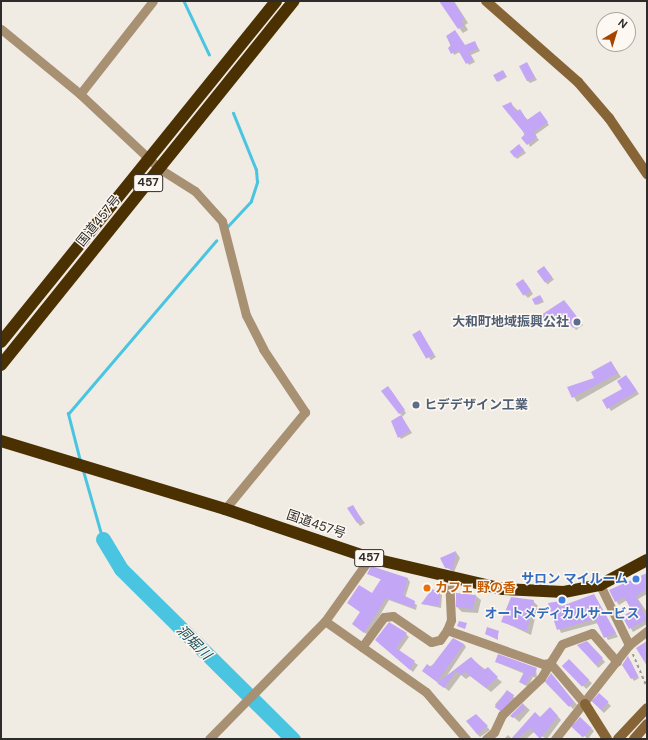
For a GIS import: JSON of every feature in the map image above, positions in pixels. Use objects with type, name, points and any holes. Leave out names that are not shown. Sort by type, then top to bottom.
[{"type":"highway","name":"国道457号","points":[[1,342],[276,1]]},
{"type":"highway","name":"国道457号","points":[[1,365],[294,1]]},
{"type":"highway","name":"国道457号","points":[[1,441],[225,509],[370,558],[503,589],[564,592],[600,584],[647,560]]},
{"type":"street","points":[[80,94],[153,1]]},
{"type":"street","points":[[486,1],[578,82],[609,118],[647,174]]},
{"type":"street","points":[[1,28],[80,94],[149,160],[160,169],[195,191],[219,215],[248,320],[263,349],[305,409],[225,509]]},
{"type":"street","points":[[209,739],[325,621],[370,558]]},
{"type":"street","points":[[362,647],[384,617],[393,616],[431,642],[440,640],[447,630],[451,620],[449,577]]},
{"type":"street","points":[[600,584],[629,645]]},
{"type":"street","points":[[325,621],[426,692],[466,739]]},
{"type":"street","points":[[447,630],[543,664],[550,663]]},
{"type":"street","points":[[555,739],[585,704],[629,645],[647,631]]},
{"type":"street","points":[[486,739],[494,732],[502,715],[541,678],[562,644],[592,633],[616,662]]},
{"type":"street","points":[[550,663],[585,704],[608,739]]},
{"type":"street","points":[[618,739],[647,708]]},
{"type":"street","points":[[634,739],[647,724]]},
{"type":"path","points":[[629,645],[647,687]]},
{"type":"building","points":[[439,1],[453,1],[464,18],[461,20],[464,25],[458,29]]},
{"type":"building","points":[[455,30],[465,45],[475,41],[478,49],[469,52],[473,60],[466,64],[458,50],[451,54],[448,48],[451,45],[446,36]]},
{"type":"building","points":[[527,62],[535,77],[527,81],[519,66]]},
{"type":"building","points":[[503,70],[506,76],[496,81],[493,75]]},
{"type":"building","points":[[511,102],[516,112],[520,109],[527,120],[540,111],[548,122],[534,132],[537,137],[527,145],[521,138],[525,134],[502,106]]},
{"type":"building","points":[[519,144],[524,150],[515,158],[510,152]]},
{"type":"building","points":[[544,266],[552,277],[545,283],[537,271]]},
{"type":"building","points":[[523,279],[531,291],[523,296],[516,284]]},
{"type":"building","points":[[540,295],[543,300],[535,305],[532,299]]},
{"type":"building","points":[[564,300],[581,322],[573,328],[560,312],[546,322],[541,315]]},
{"type":"building","points":[[420,330],[434,354],[426,359],[412,334]]},
{"type":"building","points":[[611,361],[618,373],[572,398],[567,387],[594,378],[591,372]]},
{"type":"building","points":[[626,375],[637,391],[607,409],[602,400],[622,389],[617,381]]},
{"type":"building","points":[[388,386],[405,410],[399,414],[381,391]]},
{"type":"building","points":[[401,415],[410,431],[398,438],[391,421]]},
{"type":"building","points":[[353,505],[362,520],[357,523],[347,508]]},
{"type":"building","points":[[456,551],[453,569],[445,568],[440,558]]},
{"type":"building","points":[[371,566],[408,578],[403,595],[415,601],[414,608],[386,598],[364,633],[352,624],[360,612],[347,603],[359,585],[372,593],[381,579],[367,574]]},
{"type":"building","points":[[647,573],[647,589],[636,596],[647,620],[629,629],[622,616],[632,611],[624,597],[615,602],[609,590]]},
{"type":"building","points":[[432,589],[440,592],[439,606],[421,604]]},
{"type":"building","points":[[456,593],[476,595],[473,609],[456,607]]},
{"type":"building","points":[[594,594],[616,633],[604,638],[595,619],[557,630],[548,603],[560,601],[559,607]]},
{"type":"building","points":[[511,597],[534,600],[527,631],[501,622]]},
{"type":"building","points":[[459,621],[467,623],[465,629],[457,626]]},
{"type":"building","points":[[389,622],[407,633],[396,648],[415,661],[410,670],[375,640]]},
{"type":"building","points":[[487,627],[499,631],[497,639],[485,634]]},
{"type":"building","points":[[453,638],[464,644],[437,682],[422,671],[427,664],[431,667]]},
{"type":"building","points":[[587,641],[603,658],[596,665],[577,645]]},
{"type":"building","points":[[647,641],[647,666],[636,648]]},
{"type":"building","points":[[498,654],[537,668],[534,676],[531,675],[525,685],[519,682],[524,672],[495,662]]},
{"type":"building","points":[[628,656],[638,676],[631,679],[622,665]]},
{"type":"building","points":[[471,657],[484,670],[488,667],[498,677],[486,688],[465,672],[461,675],[456,671],[444,688],[437,683]]},
{"type":"building","points":[[569,659],[589,680],[582,687],[562,666]]},
{"type":"building","points":[[551,673],[574,702],[569,707],[545,682]]},
{"type":"building","points":[[507,690],[514,695],[502,712],[495,707]]},
{"type":"building","points":[[599,693],[609,702],[601,710],[592,701]]},
{"type":"building","points":[[523,703],[525,709],[513,718],[510,716]]},
{"type":"building","points":[[550,707],[558,716],[540,739],[530,728],[517,739],[511,739],[535,712],[540,717]]},
{"type":"building","points":[[476,714],[488,726],[477,734],[466,721]]},
{"type":"building","points":[[580,717],[592,728],[583,737],[571,727]]},
{"type":"waterway","points":[[184,1],[209,54]]},
{"type":"waterway","points":[[227,227],[251,201],[257,182],[256,170],[233,113]]},
{"type":"waterway","points":[[80,461],[68,414],[216,241]]},
{"type":"waterway","points":[[83,469],[103,539]]},
{"type":"waterway","name":"洞堀川","points":[[103,539],[121,569],[293,739]]},
{"type":"place","name":"大和町地域振興公社","points":[[577,322]]},
{"type":"place","name":"ヒデデザイン工業","points":[[416,405]]},
{"type":"place","name":"サロン マイルーム","points":[[636,579]]},
{"type":"place","name":"カフェ 野の香","points":[[427,588]]},
{"type":"place","name":"オートメディカルサービス","points":[[562,600]]}]
